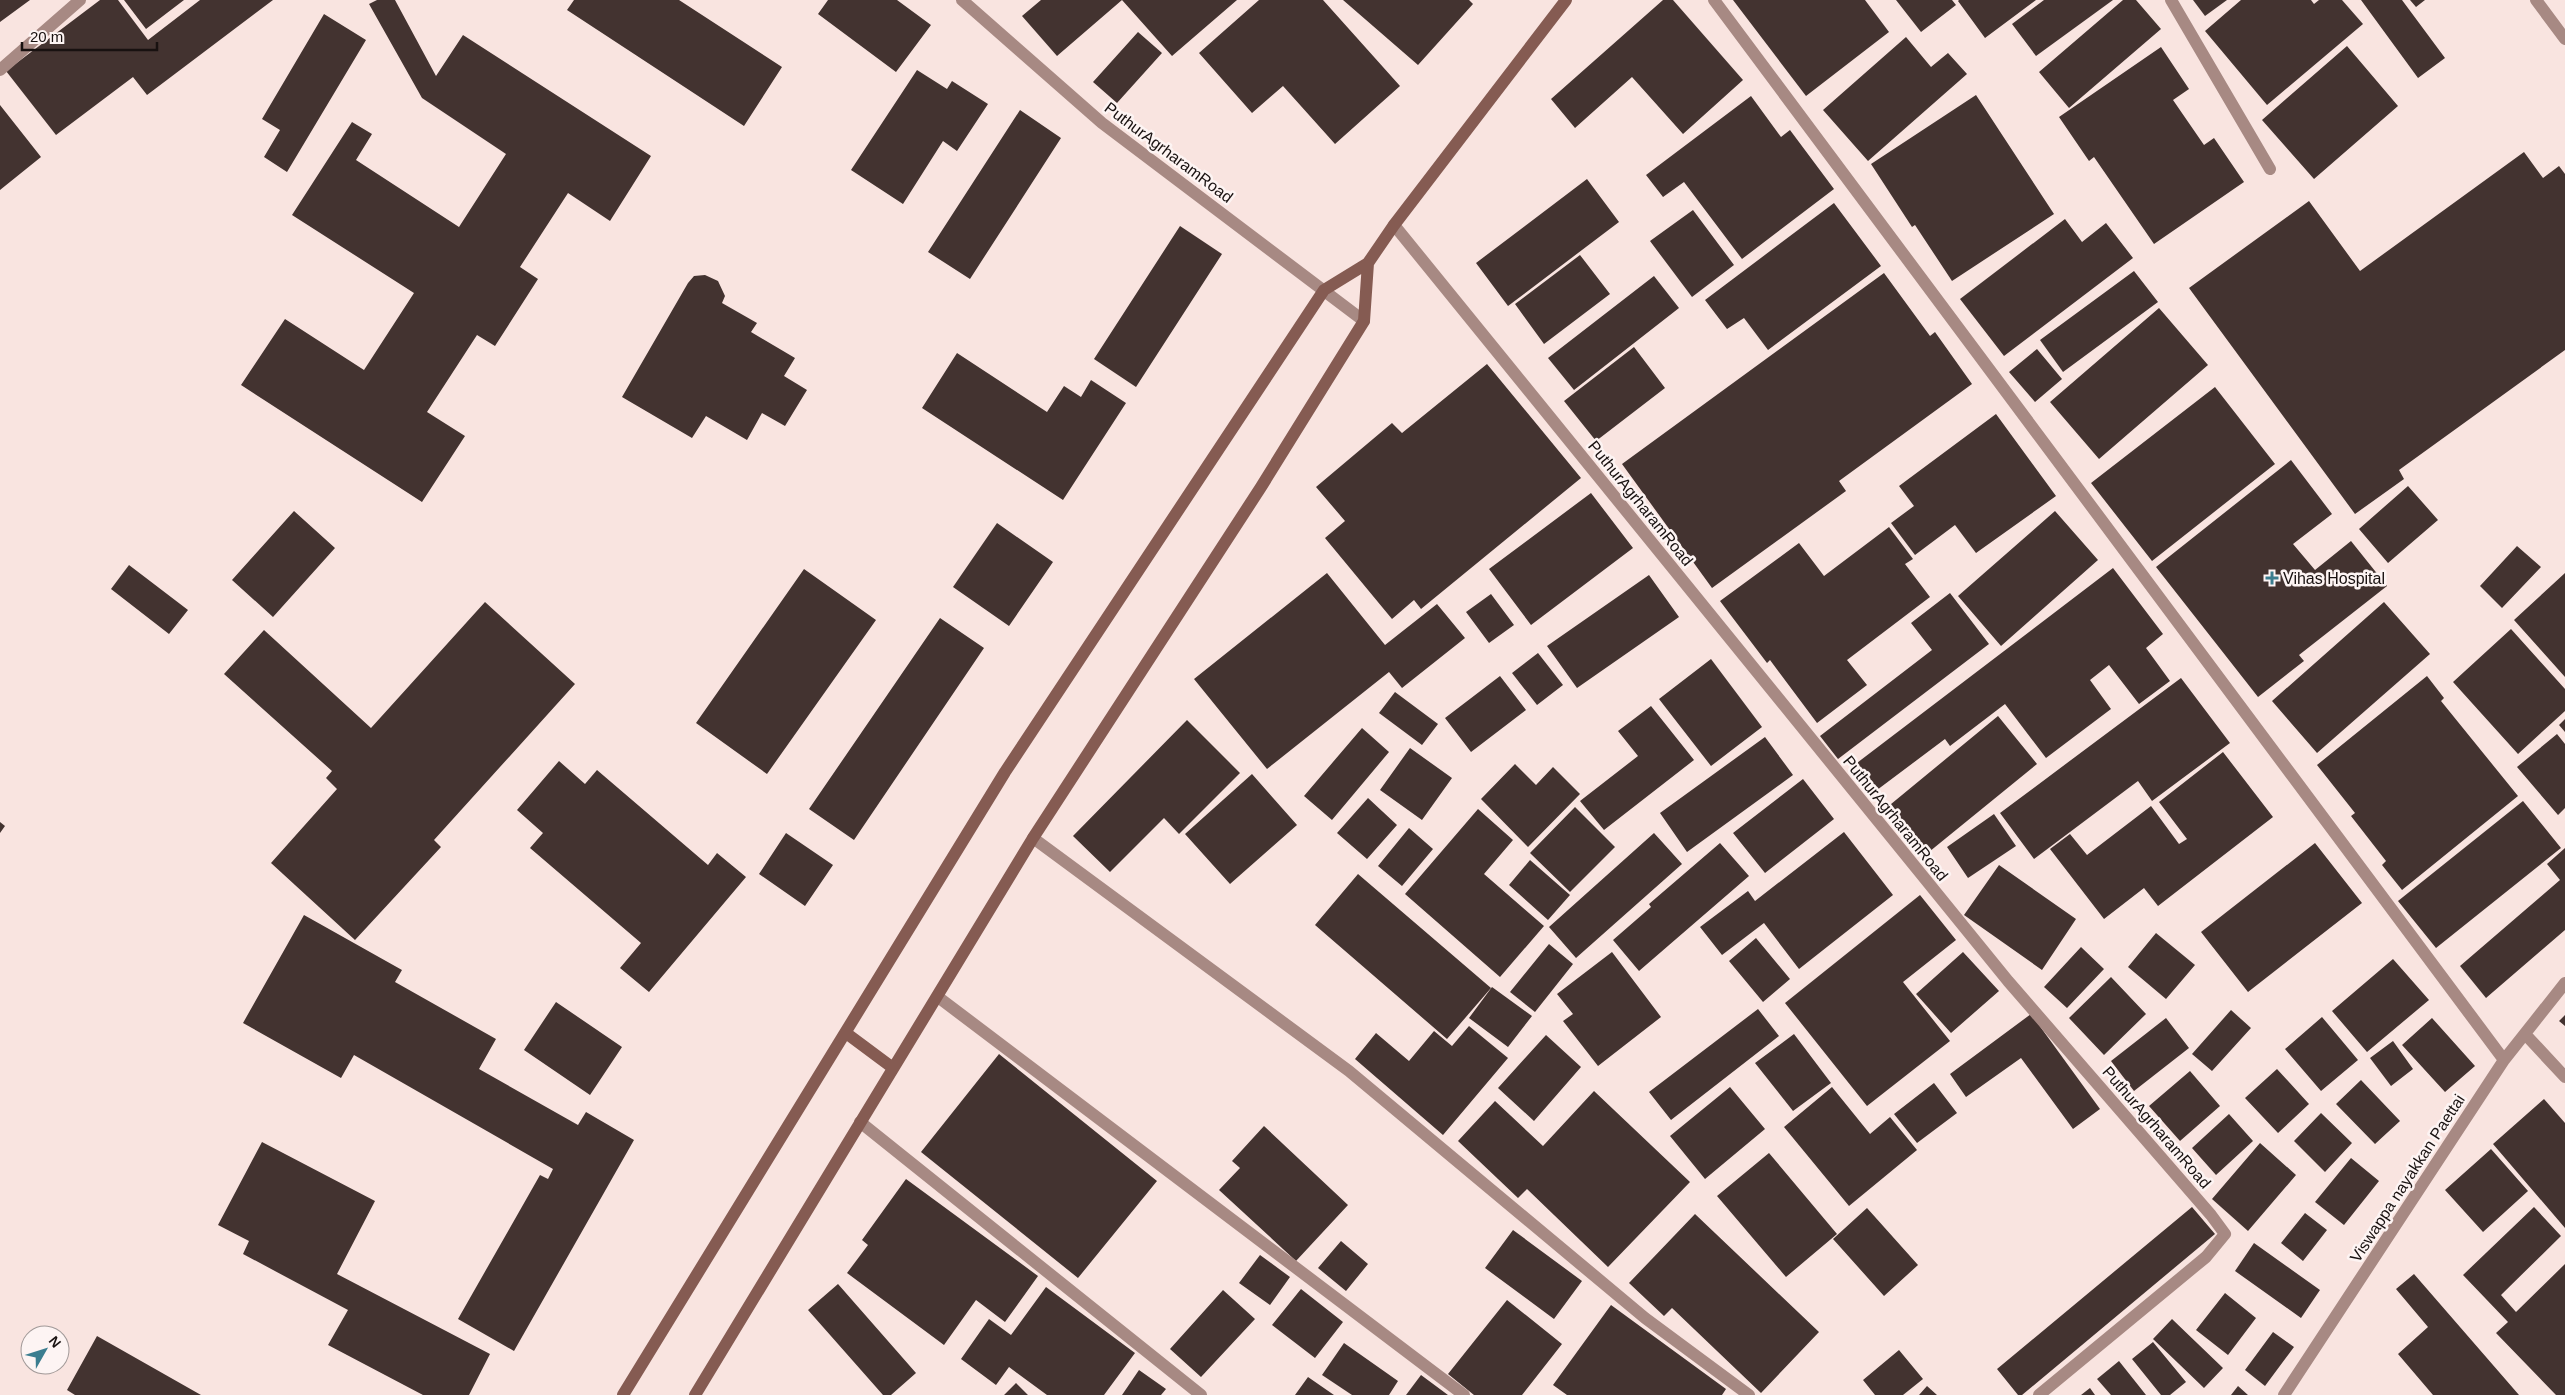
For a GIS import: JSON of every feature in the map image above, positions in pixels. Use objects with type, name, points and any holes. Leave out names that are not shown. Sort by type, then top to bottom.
[{"type":"main road","points":[[622,1395],[1005,772],[1324,290],[1368,264],[1394,225],[1566,0]]},
{"type":"main road","points":[[695,1395],[1033,838],[1261,487],[1364,320],[1368,264]]},
{"type":"main road","points":[[846,1033],[893,1068]]},
{"type":"street","points":[[0,70],[80,0]]},
{"type":"street","name":"PuthurAgrharamRoad","points":[[962,0],[1102,123],[1364,320]]},
{"type":"street","points":[[1714,0],[2504,1060]]},
{"type":"street","points":[[2171,0],[2270,169]]},
{"type":"street","points":[[2536,0],[2565,40]]},
{"type":"street","name":"PuthurAgrharamRoad","points":[[1394,225],[2008,981],[2204,1207],[2225,1234],[2206,1257],[2039,1395]]},
{"type":"street","points":[[1033,838],[1348,1071],[1645,1318],[1749,1395]]},
{"type":"street","name":"Viswappa nayakkan Paettai","points":[[2284,1395],[2504,1060],[2565,983]]},
{"type":"street","points":[[938,997],[1464,1395]]},
{"type":"street","points":[[2525,1034],[2565,1077]]},
{"type":"street","points":[[860,1122],[1200,1395]]},
{"type":"building","points":[[0,0],[30,0],[0,22]]},
{"type":"building","points":[[100,0],[118,0],[148,40],[200,0],[273,0],[147,95],[133,77],[56,135],[6,71]]},
{"type":"building","points":[[124,0],[184,0],[146,29]]},
{"type":"building","points":[[377,0],[395,0],[436,76],[463,35],[651,156],[610,221],[568,193],[520,267],[538,279],[495,346],[477,335],[427,412],[465,436],[422,502],[241,385],[285,319],[364,370],[414,293],[292,215],[352,122],[372,134],[356,160],[459,227],[506,154],[422,98],[369,4]]},
{"type":"building","points":[[574,0],[679,0],[782,67],[744,126],[567,10]]},
{"type":"building","points":[[828,0],[897,0],[931,25],[896,72],[818,14]]},
{"type":"building","points":[[1041,0],[1122,0],[1057,56],[1022,16]]},
{"type":"building","points":[[1122,0],[1237,0],[1172,56]]},
{"type":"building","points":[[1259,0],[1323,0],[1400,86],[1335,144],[1283,86],[1252,113],[1199,53]]},
{"type":"building","points":[[1343,0],[1469,0],[1473,4],[1418,65]]},
{"type":"building","points":[[1663,0],[1673,0],[1743,80],[1683,134],[1632,77],[1575,128],[1551,99]]},
{"type":"building","points":[[1733,0],[1865,0],[1889,32],[1806,96]]},
{"type":"building","points":[[1896,0],[1952,0],[1956,5],[1921,32]]},
{"type":"building","points":[[1959,0],[2036,0],[1985,38]]},
{"type":"building","points":[[2044,0],[2113,0],[2036,56],[2012,24]]},
{"type":"building","points":[[2123,0],[2136,0],[2161,29],[2069,108],[2039,72]]},
{"type":"building","points":[[2193,0],[2227,0],[2205,16]]},
{"type":"building","points":[[2241,0],[2311,0],[2314,4],[2319,0],[2342,0],[2363,24],[2267,105],[2205,31]]},
{"type":"building","points":[[2361,0],[2402,0],[2445,58],[2418,78]]},
{"type":"building","points":[[2410,0],[2425,0],[2416,7]]},
{"type":"building","points":[[324,14],[366,40],[287,172],[264,157],[280,130],[262,119]]},
{"type":"building","points":[[1138,32],[1162,53],[1117,103],[1093,82]]},
{"type":"building","points":[[1906,37],[1931,67],[1948,53],[1967,74],[1868,161],[1823,110]]},
{"type":"building","points":[[2347,46],[2398,106],[2314,179],[2262,120]]},
{"type":"building","points":[[2161,47],[2189,89],[2173,100],[2204,145],[2214,138],[2244,182],[2154,244],[2094,157],[2089,161],[2059,117]]},
{"type":"building","points":[[917,70],[947,89],[952,81],[988,104],[957,151],[943,141],[903,204],[851,170]]},
{"type":"building","points":[[1976,95],[2054,214],[1952,281],[1915,225],[1912,227],[1871,164]]},
{"type":"building","points":[[1751,96],[1781,137],[1790,130],[1834,189],[1742,259],[1684,182],[1663,197],[1646,175]]},
{"type":"building","points":[[0,105],[41,157],[0,190]]},
{"type":"building","points":[[1020,110],[1061,138],[970,279],[928,252]]},
{"type":"building","points":[[2524,152],[2543,178],[2559,166],[2565,174],[2565,350],[2399,470],[2404,479],[2355,514],[2189,288],[2309,201],[2360,271]]},
{"type":"building","points":[[1587,179],[1619,222],[1508,306],[1476,263]]},
{"type":"building","points":[[1834,203],[1881,266],[1768,350],[1744,318],[1727,329],[1705,300]]},
{"type":"building","points":[[1693,210],[1734,265],[1692,297],[1650,241]]},
{"type":"building","points":[[2065,219],[2082,242],[2106,223],[2133,258],[2004,356],[1960,299]]},
{"type":"building","points":[[1180,226],[1222,254],[1136,387],[1094,359]]},
{"type":"building","points":[[1580,255],[1610,294],[1544,344],[1515,304]]},
{"type":"building","points":[[2134,271],[2158,302],[2063,372],[2040,340]]},
{"type":"building","points":[[1884,273],[1930,336],[1935,332],[1972,384],[1839,481],[1846,491],[1712,588],[1622,464]]},
{"type":"building","points":[[705,275],[718,281],[725,296],[722,303],[757,323],[751,332],[795,358],[784,376],[807,390],[785,426],[762,413],[747,440],[706,416],[692,438],[622,397],[688,283],[694,276]]},
{"type":"building","points":[[1654,276],[1679,308],[1574,390],[1548,358]]},
{"type":"building","points":[[2159,308],[2208,365],[2099,459],[2050,402]]},
{"type":"building","points":[[1634,347],[1665,388],[1596,441],[1564,401]]},
{"type":"building","points":[[2037,349],[2062,379],[2035,402],[2009,372]]},
{"type":"building","points":[[957,353],[1047,412],[1064,386],[1081,397],[1091,380],[1126,403],[1063,500],[922,408]]},
{"type":"building","points":[[1487,364],[1581,478],[1421,609],[1414,600],[1392,619],[1325,538],[1345,521],[1316,487],[1392,423],[1402,433]]},
{"type":"building","points":[[2215,387],[2275,464],[2152,561],[2091,483]]},
{"type":"building","points":[[1996,414],[2056,496],[1976,553],[1955,525],[1915,555],[1891,523],[1914,506],[1899,486]]},
{"type":"building","name":"Vihas Hospital","points":[[2291,460],[2332,514],[2293,544],[2315,570],[2351,541],[2387,586],[2299,655],[2304,661],[2258,697],[2156,567]]},
{"type":"building","points":[[2408,486],[2438,520],[2388,563],[2359,529]]},
{"type":"building","points":[[1591,493],[1633,548],[1531,625],[1489,569]]},
{"type":"building","points":[[294,511],[335,548],[273,617],[232,580]]},
{"type":"building","points":[[2055,511],[2098,560],[2001,646],[1958,596]]},
{"type":"building","points":[[997,523],[1053,562],[1009,626],[953,587]]},
{"type":"building","points":[[1889,527],[1913,559],[1905,564],[1930,597],[1847,660],[1867,685],[1817,723],[1770,660],[1767,663],[1720,601],[1799,543],[1824,576]]},
{"type":"building","points":[[2517,546],[2541,567],[2502,608],[2480,586]]},
{"type":"building","points":[[129,565],[188,610],[169,634],[111,589]]},
{"type":"building","points":[[2113,568],[2163,634],[2146,648],[2170,681],[2139,704],[2109,665],[2090,680],[2111,709],[2046,758],[2005,704],[1950,746],[1945,739],[1869,796],[1849,769]]},
{"type":"building","points":[[804,569],[876,620],[767,774],[696,723]]},
{"type":"building","points":[[1327,573],[1385,645],[1437,604],[1465,638],[1402,688],[1389,672],[1267,769],[1194,679]]},
{"type":"building","points":[[2565,573],[2565,677],[2514,620]]},
{"type":"building","points":[[1649,575],[1679,617],[1577,688],[1547,646]]},
{"type":"building","points":[[1950,593],[1989,644],[1838,759],[1820,736],[1932,650],[1911,623]]},
{"type":"building","points":[[1491,594],[1514,625],[1489,643],[1466,612]]},
{"type":"building","points":[[485,602],[575,684],[434,840],[441,847],[355,940],[271,863],[337,789],[326,778],[332,771],[224,674],[264,630],[371,728]]},
{"type":"building","points":[[2384,602],[2430,654],[2317,753],[2272,701]]},
{"type":"building","points":[[940,618],[984,648],[854,840],[809,809]]},
{"type":"building","points":[[2511,629],[2565,689],[2565,711],[2518,754],[2453,682]]},
{"type":"building","points":[[1538,653],[1563,685],[1537,705],[1512,673]]},
{"type":"building","points":[[1711,659],[1762,727],[1711,766],[1659,699]]},
{"type":"building","points":[[1500,676],[1526,710],[1471,752],[1445,718]]},
{"type":"building","points":[[2427,676],[2444,698],[2441,701],[2518,796],[2402,890],[2382,865],[2386,861],[2351,816],[2355,813],[2317,765]]},
{"type":"building","points":[[2181,678],[2230,743],[2152,801],[2138,781],[2034,859],[2000,813]]},
{"type":"building","points":[[1395,692],[1438,724],[1422,745],[1379,713]]},
{"type":"building","points":[[1651,706],[1694,760],[1604,830],[1580,801],[1638,756],[1618,731]]},
{"type":"building","points":[[1998,716],[2037,764],[1924,856],[1885,809]]},
{"type":"building","points":[[2565,719],[2565,732],[2559,725]]},
{"type":"building","points":[[1187,720],[1240,773],[1179,834],[1164,818],[1110,872],[1073,836]]},
{"type":"building","points":[[1362,728],[1389,752],[1332,820],[1304,796]]},
{"type":"building","points":[[2557,734],[2565,744],[2565,808],[2558,815],[2517,767]]},
{"type":"building","points":[[1765,737],[1793,775],[1687,852],[1660,813]]},
{"type":"building","points":[[1410,748],[1452,778],[1422,820],[1380,790]]},
{"type":"building","points":[[2223,752],[2273,817],[2158,906],[2144,888],[2104,919],[2050,849],[2070,834],[2087,855],[2151,806],[2179,844],[2187,839],[2159,802]]},
{"type":"building","points":[[559,761],[585,784],[597,770],[708,865],[717,853],[746,877],[649,992],[620,968],[641,943],[530,848],[543,833],[517,810]]},
{"type":"building","points":[[1515,764],[1536,785],[1553,767],[1580,794],[1528,847],[1481,799]]},
{"type":"building","points":[[1252,774],[1297,825],[1230,884],[1185,834]]},
{"type":"building","points":[[1803,779],[1834,819],[1765,873],[1733,833]]},
{"type":"building","points":[[1368,798],[1397,825],[1367,859],[1337,833]]},
{"type":"building","points":[[2523,801],[2561,848],[2436,948],[2398,901]]},
{"type":"building","points":[[1575,807],[1615,847],[1570,892],[1530,853]]},
{"type":"building","points":[[1478,809],[1513,840],[1484,874],[1544,926],[1500,977],[1405,894]]},
{"type":"building","points":[[1994,814],[2016,846],[1968,878],[1947,847]]},
{"type":"building","points":[[0,822],[5,826],[0,833]]},
{"type":"building","points":[[1409,828],[1433,849],[1402,886],[1378,866]]},
{"type":"building","points":[[1844,832],[1893,895],[1799,969],[1764,923],[1722,955],[1700,927],[1748,891],[1755,901]]},
{"type":"building","points":[[786,833],[833,865],[805,906],[759,874]]},
{"type":"building","points":[[1654,833],[1682,864],[1576,958],[1549,927]]},
{"type":"building","points":[[1720,843],[1749,876],[1639,971],[1613,940],[1651,907],[1649,904]]},
{"type":"building","points":[[2315,843],[2362,903],[2248,992],[2201,932]]},
{"type":"building","points":[[2565,848],[2565,930],[2486,998],[2460,966],[2560,880],[2547,864]]},
{"type":"building","points":[[1530,860],[1570,895],[1548,920],[1509,885]]},
{"type":"building","points":[[1999,865],[2076,919],[2042,970],[1964,915]]},
{"type":"building","points":[[1358,874],[1491,988],[1447,1039],[1315,925]]},
{"type":"building","points":[[1920,895],[1956,940],[1903,982],[1950,1041],[1867,1106],[1785,1003]]},
{"type":"building","points":[[304,915],[402,970],[395,982],[496,1039],[479,1069],[578,1125],[586,1112],[634,1140],[514,1351],[458,1319],[540,1175],[548,1179],[553,1169],[354,1055],[341,1078],[243,1023]]},
{"type":"building","points":[[2156,933],[2195,965],[2166,999],[2128,967]]},
{"type":"building","points":[[1756,938],[1790,979],[1763,1002],[1729,961]]},
{"type":"building","points":[[1549,944],[1573,964],[1535,1012],[1510,992]]},
{"type":"building","points":[[2081,947],[2104,969],[2067,1008],[2044,987]]},
{"type":"building","points":[[1612,952],[1661,1017],[1598,1066],[1563,1021],[1573,1014],[1557,994]]},
{"type":"building","points":[[1963,952],[1999,991],[1951,1033],[1916,994]]},
{"type":"building","points":[[2393,959],[2429,1000],[2367,1052],[2332,1011]]},
{"type":"building","points":[[2111,977],[2146,1014],[2104,1055],[2069,1018]]},
{"type":"building","points":[[1492,987],[1532,1016],[1508,1047],[1469,1018]]},
{"type":"building","points":[[556,1002],[622,1047],[590,1095],[524,1050]]},
{"type":"building","points":[[1758,1009],[1779,1036],[1671,1120],[1649,1092]]},
{"type":"building","points":[[2231,1010],[2251,1028],[2212,1071],[2192,1054]]},
{"type":"building","points":[[2031,1014],[2100,1109],[2073,1129],[2021,1058],[1966,1097],[1950,1074]]},
{"type":"building","points":[[2565,1015],[2565,1026],[2559,1021]]},
{"type":"building","points":[[2322,1017],[2358,1060],[2321,1091],[2285,1049]]},
{"type":"building","points":[[2166,1018],[2189,1048],[2134,1091],[2111,1061]]},
{"type":"building","points":[[2432,1018],[2475,1066],[2445,1092],[2402,1045]]},
{"type":"building","points":[[1469,1026],[1508,1058],[1443,1135],[1355,1059],[1376,1033],[1409,1061],[1434,1031],[1452,1046]]},
{"type":"building","points":[[1794,1034],[1831,1083],[1793,1111],[1755,1063]]},
{"type":"building","points":[[1546,1035],[1581,1067],[1534,1121],[1498,1088]]},
{"type":"building","points":[[2393,1041],[2413,1069],[2391,1086],[2370,1058]]},
{"type":"building","points":[[999,1054],[1157,1181],[1078,1278],[921,1152]]},
{"type":"building","points":[[2277,1069],[2309,1104],[2278,1133],[2245,1098]]},
{"type":"building","points":[[2190,1071],[2220,1106],[2180,1141],[2149,1106]]},
{"type":"building","points":[[2361,1080],[2400,1121],[2375,1144],[2336,1104]]},
{"type":"building","points":[[1934,1083],[1957,1113],[1917,1143],[1894,1114]]},
{"type":"building","points":[[1730,1087],[1765,1129],[1705,1179],[1670,1136]]},
{"type":"building","points":[[1832,1087],[1870,1134],[1890,1117],[1917,1150],[1849,1206],[1784,1127]]},
{"type":"building","points":[[1594,1091],[1690,1182],[1608,1267],[1527,1189],[1518,1198],[1458,1141],[1495,1101],[1543,1146]]},
{"type":"building","points":[[2544,1099],[2565,1123],[2565,1228],[2493,1144]]},
{"type":"building","points":[[2321,1113],[2352,1143],[2325,1172],[2294,1141]]},
{"type":"building","points":[[2229,1114],[2253,1141],[2216,1175],[2192,1148]]},
{"type":"building","points":[[1264,1126],[1348,1205],[1296,1261],[1219,1190],[1240,1168],[1232,1161]]},
{"type":"building","points":[[262,1142],[375,1201],[337,1274],[490,1354],[469,1395],[423,1395],[328,1345],[348,1310],[243,1254],[249,1241],[218,1225]]},
{"type":"building","points":[[2260,1143],[2296,1175],[2248,1231],[2212,1199]]},
{"type":"building","points":[[2491,1149],[2528,1191],[2483,1232],[2445,1190]]},
{"type":"building","points":[[1769,1153],[1837,1234],[1786,1277],[1717,1196]]},
{"type":"building","points":[[2351,1158],[2379,1181],[2344,1225],[2315,1202]]},
{"type":"building","points":[[906,1179],[1038,1276],[1005,1322],[976,1300],[944,1345],[847,1273],[868,1245],[862,1240]]},
{"type":"building","points":[[2192,1207],[2215,1234],[2022,1395],[2018,1395],[1997,1369]]},
{"type":"building","points":[[2534,1207],[2561,1236],[2501,1295],[2516,1312],[2565,1264],[2565,1395],[2556,1395],[2496,1333],[2508,1322],[2463,1275]]},
{"type":"building","points":[[1867,1208],[1918,1265],[1884,1296],[1833,1239]]},
{"type":"building","points":[[2305,1213],[2327,1230],[2303,1261],[2281,1243]]},
{"type":"building","points":[[1695,1214],[1819,1332],[1761,1393],[1672,1308],[1664,1316],[1629,1283]]},
{"type":"building","points":[[1513,1230],[1582,1281],[1554,1319],[1485,1268]]},
{"type":"building","points":[[1341,1241],[1368,1264],[1346,1291],[1318,1268]]},
{"type":"building","points":[[2254,1243],[2320,1290],[2301,1318],[2235,1271]]},
{"type":"building","points":[[1260,1255],[1290,1277],[1270,1305],[1239,1283]]},
{"type":"building","points":[[2414,1274],[2519,1395],[2433,1395],[2398,1354],[2428,1327],[2396,1289]]},
{"type":"building","points":[[838,1284],[916,1373],[891,1395],[883,1395],[808,1310]]},
{"type":"building","points":[[1046,1287],[1135,1353],[1104,1395],[1047,1395],[1009,1367],[996,1385],[961,1359],[989,1319],[1011,1335]]},
{"type":"building","points":[[1301,1289],[1343,1322],[1315,1358],[1272,1325]]},
{"type":"building","points":[[1223,1290],[1255,1319],[1201,1377],[1170,1349]]},
{"type":"building","points":[[2225,1293],[2256,1318],[2228,1355],[2196,1330]]},
{"type":"building","points":[[1507,1300],[1562,1344],[1522,1395],[1474,1395],[1448,1374]]},
{"type":"building","points":[[1611,1305],[1726,1389],[1722,1395],[1567,1395],[1553,1385]]},
{"type":"building","points":[[2172,1319],[2223,1368],[2204,1388],[2153,1339]]},
{"type":"building","points":[[2273,1332],[2294,1347],[2265,1386],[2245,1370]]},
{"type":"building","points":[[97,1336],[201,1395],[75,1395],[67,1390]]},
{"type":"building","points":[[2153,1342],[2186,1382],[2170,1395],[2161,1395],[2132,1359]]},
{"type":"building","points":[[1344,1343],[1398,1381],[1389,1395],[1352,1395],[1322,1375]]},
{"type":"building","points":[[1899,1350],[1923,1379],[1903,1395],[1875,1395],[1863,1380]]},
{"type":"building","points":[[2119,1361],[2146,1395],[2111,1395],[2097,1379]]},
{"type":"building","points":[[1139,1370],[1166,1389],[1161,1395],[1122,1395]]},
{"type":"building","points":[[1421,1375],[1448,1395],[1406,1395]]},
{"type":"building","points":[[1308,1377],[1334,1395],[1295,1395]]},
{"type":"building","points":[[1016,1383],[1028,1395],[1004,1395]]},
{"type":"building","points":[[1927,1386],[1937,1395],[1919,1395]]},
{"type":"building","points":[[2238,1386],[2248,1395],[2231,1395]]},
{"type":"building","points":[[2090,1388],[2095,1395],[2081,1395]]},
{"type":"place","name":"Vihas Hospital","points":[[2272,578]]}]
